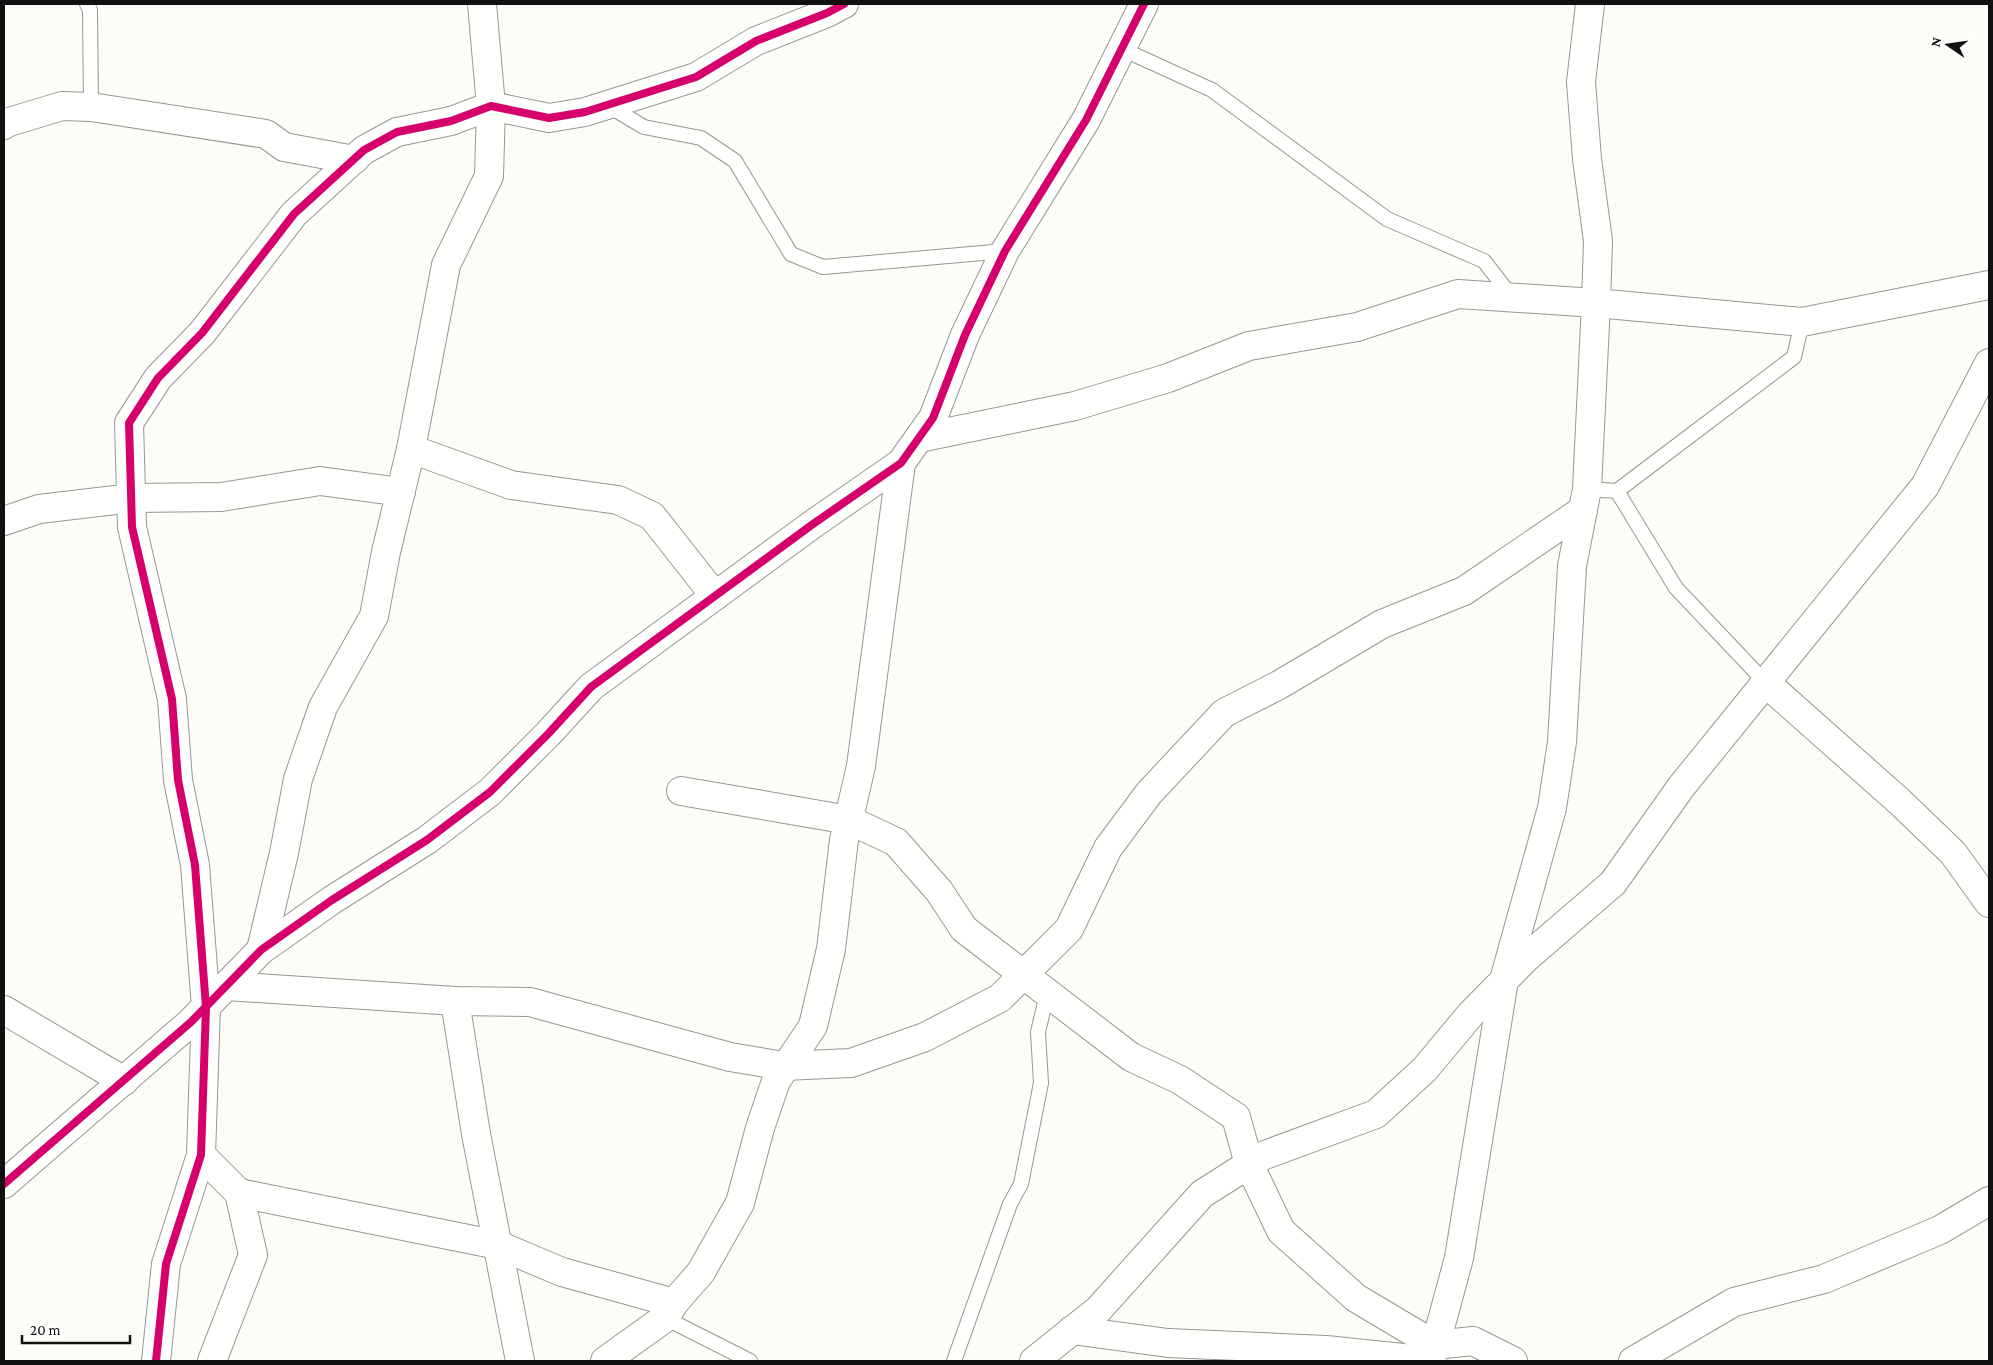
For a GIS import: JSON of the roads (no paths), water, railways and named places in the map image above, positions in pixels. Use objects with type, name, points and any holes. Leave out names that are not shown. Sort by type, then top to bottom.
[{"type":"street","points":[[261,950],[284,853],[298,779],[323,706],[374,616],[411,449],[446,265],[489,176],[491,106],[482,4]]},
{"type":"street","points":[[156,1361],[166,1264],[201,1155],[206,1007],[195,866],[178,780],[172,699],[132,527],[129,423],[158,378],[202,332],[294,214],[364,150],[397,132],[451,122],[491,106],[549,118],[607,105],[696,77],[756,41],[827,13],[844,4]]},
{"type":"street","points":[[4,1184],[124,1081],[206,1007],[261,950],[332,900],[427,840],[490,792],[548,734],[591,687],[813,524],[901,463],[933,418],[965,335],[1006,251],[1086,120],[1144,4]]},
{"type":"street","points":[[1432,1356],[1459,1258],[1504,980],[1552,808],[1562,742],[1572,566],[1585,499],[1596,303],[1598,241],[1587,159],[1581,82],[1590,4]]},
{"type":"street","points":[[4,125],[62,106],[91,107],[266,134],[284,146],[354,160]]},
{"type":"street","points":[[919,438],[1075,406],[1168,378],[1249,346],[1357,328],[1458,294],[1511,296],[1802,322],[1989,285]]},
{"type":"street","points":[[1034,1361],[1098,1310],[1202,1194],[1271,1152],[1376,1114],[1425,1069],[1470,1015],[1524,959],[1613,883],[1681,787],[1925,486],[1989,363]]},
{"type":"street","points":[[411,449],[511,485],[618,500],[652,516],[715,596]]},
{"type":"street","points":[[605,1361],[669,1310],[701,1272],[740,1203],[760,1128],[776,1081],[784,1066],[813,1026],[831,949],[849,820],[862,766],[901,463]]},
{"type":"street","points":[[4,521],[39,509],[132,498],[221,498],[320,482],[400,492]]},
{"type":"street","points":[[226,986],[332,995],[455,1001],[530,1002],[730,1058],[784,1066],[851,1062],[925,1037],[1000,998],[1069,929],[1108,848],[1149,793],[1224,713],[1279,685],[1382,624],[1464,591],[1585,499]]},
{"type":"street","points":[[1766,683],[1900,802],[1953,853],[1989,903]]},
{"type":"street","points":[[681,791],[849,820],[896,842],[939,891],[964,929],[1130,1057],[1180,1080],[1236,1117],[1250,1164],[1281,1231],[1356,1298],[1432,1356]]},
{"type":"street","points":[[455,1001],[520,1361]]},
{"type":"street","points":[[4,1010],[124,1081]]},
{"type":"street","points":[[201,1155],[239,1193],[253,1255],[212,1361]]},
{"type":"street","points":[[239,1193],[498,1244],[562,1272],[669,1310]]},
{"type":"street","points":[[1633,1361],[1734,1302],[1824,1279],[1940,1230],[1989,1200]]},
{"type":"street","points":[[1072,1330],[1168,1344],[1432,1356],[1473,1341],[1513,1361]]},
{"type":"lane","points":[[87,4],[90,10],[91,107]]},
{"type":"lane","points":[[1122,49],[1212,90],[1387,219],[1484,261],[1511,296]]},
{"type":"lane","points":[[607,105],[644,127],[701,138],[735,161],[790,254],[822,267],[1006,251]]},
{"type":"lane","points":[[1585,499],[1617,491],[1794,357],[1802,322]]},
{"type":"lane","points":[[1617,491],[1676,588],[1766,683]]},
{"type":"lane","points":[[954,1361],[1010,1204],[1021,1184],[1041,1083],[1038,1032],[1047,994]]},
{"type":"lane","points":[[669,1310],[750,1361]]}]
